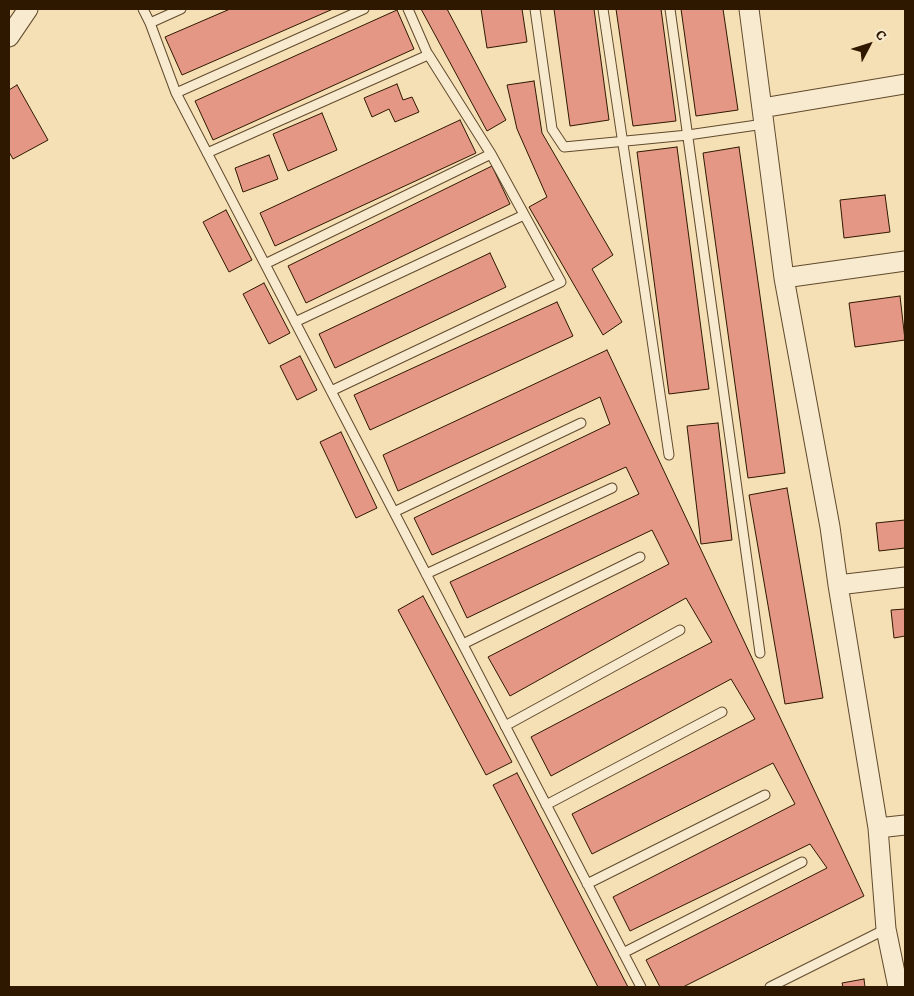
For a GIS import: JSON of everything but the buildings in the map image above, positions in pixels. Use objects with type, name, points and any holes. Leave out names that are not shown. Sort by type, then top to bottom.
[{"type":"street","points":[[9,37],[28,9]]},
{"type":"street","points":[[749,9],[784,278],[830,527],[878,828],[886,929],[898,987]]},
{"type":"street","points":[[763,116],[905,84]]},
{"type":"street","points":[[784,278],[905,262]]},
{"type":"street","points":[[838,585],[905,576]]},
{"type":"street","points":[[878,828],[905,825]]},
{"type":"lane","points":[[143,9],[176,93],[641,987]]},
{"type":"lane","points":[[150,23],[181,9]]},
{"type":"lane","points":[[176,93],[364,9]]},
{"type":"lane","points":[[331,392],[561,282],[491,154],[428,54],[408,9]]},
{"type":"lane","points":[[535,9],[552,129],[564,147],[688,134],[763,116]]},
{"type":"lane","points":[[603,9],[669,455]]},
{"type":"lane","points":[[670,9],[760,653]]},
{"type":"lane","points":[[207,153],[428,54]]},
{"type":"lane","points":[[265,264],[491,154]]},
{"type":"lane","points":[[295,322],[524,215]]},
{"type":"lane","points":[[394,512],[581,423]]},
{"type":"lane","points":[[426,574],[612,488]]},
{"type":"lane","points":[[463,644],[640,557]]},
{"type":"lane","points":[[505,726],[680,630]]},
{"type":"lane","points":[[546,805],[722,712]]},
{"type":"lane","points":[[587,884],[765,795]]},
{"type":"lane","points":[[623,953],[802,862]]},
{"type":"lane","points":[[770,987],[886,929]]}]
